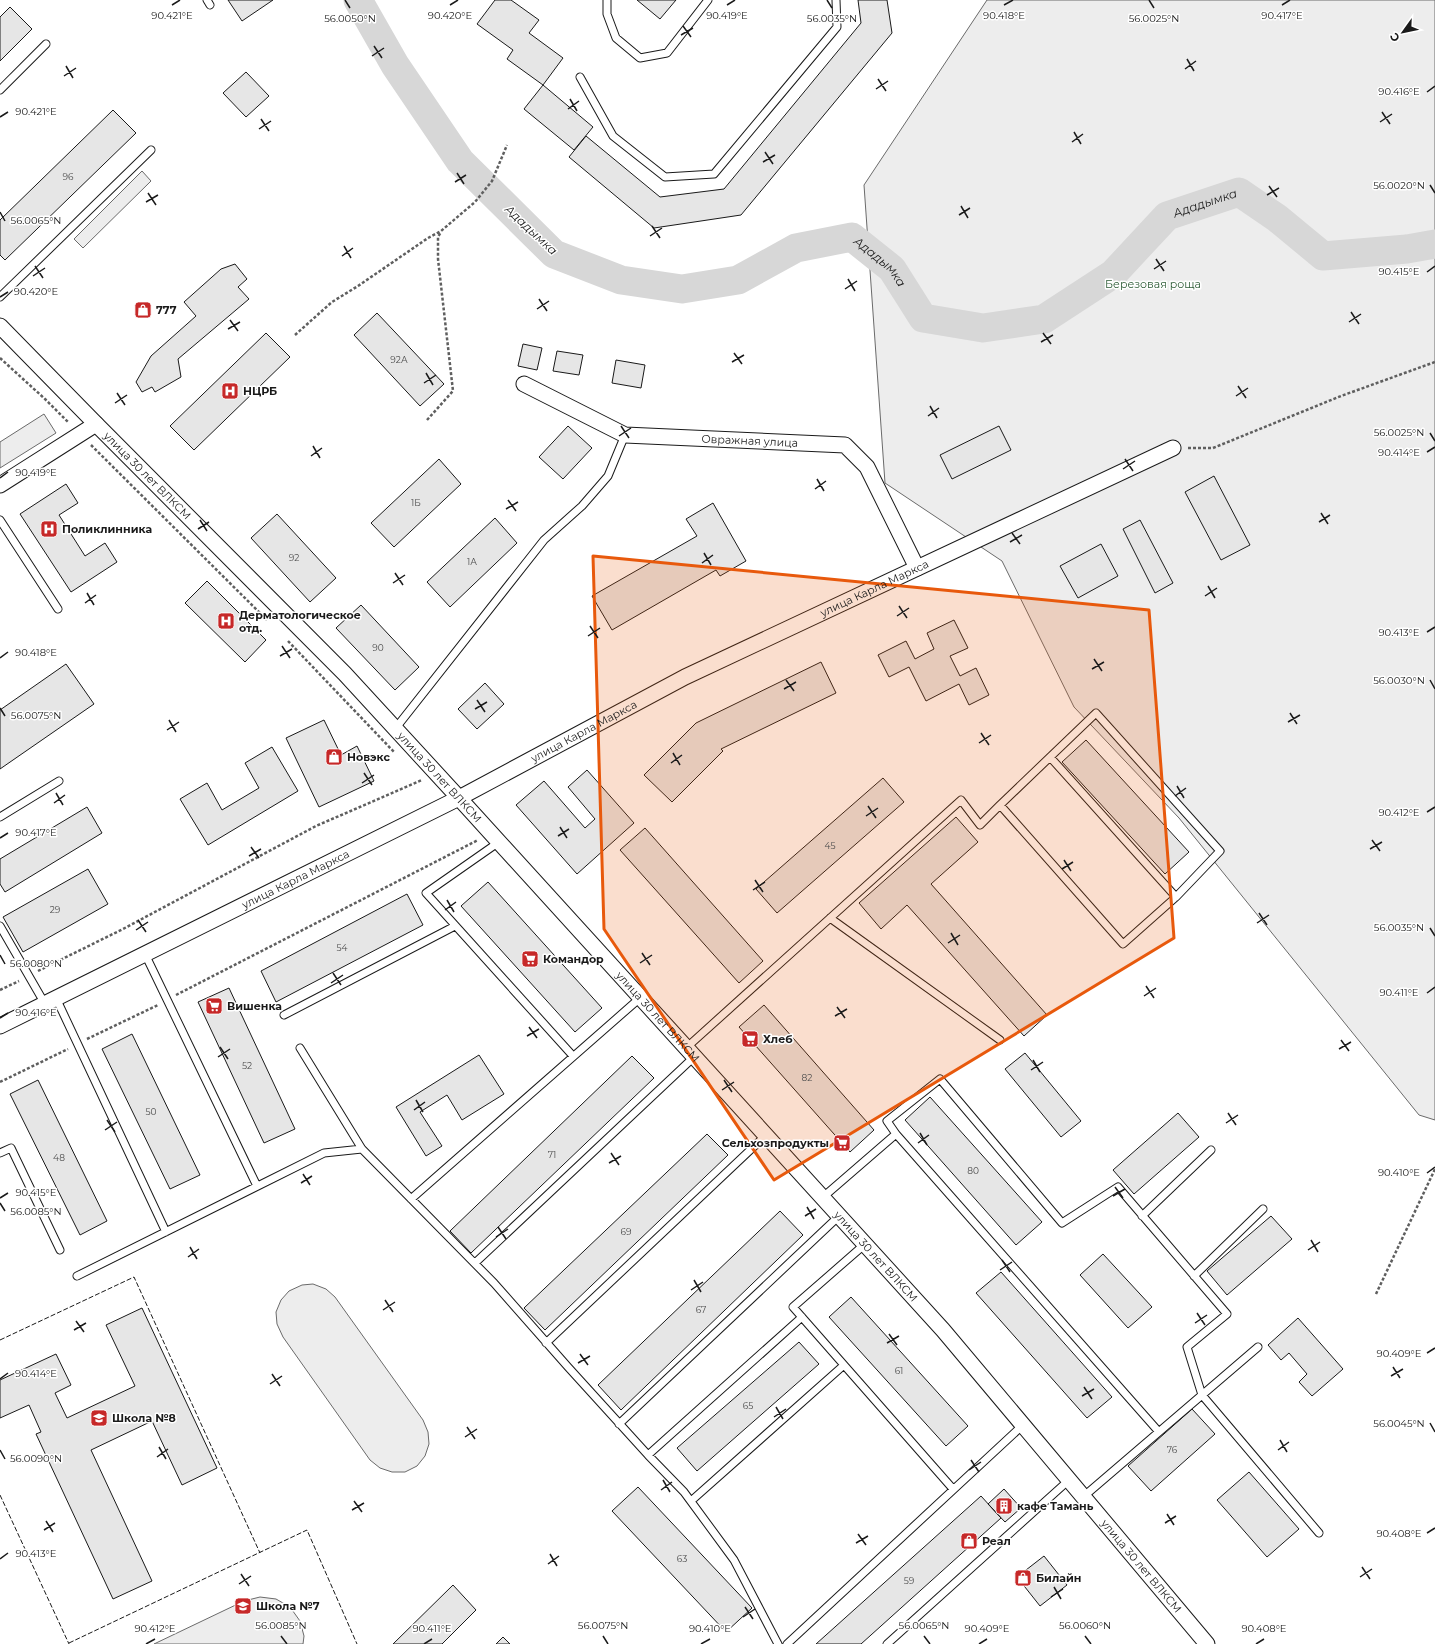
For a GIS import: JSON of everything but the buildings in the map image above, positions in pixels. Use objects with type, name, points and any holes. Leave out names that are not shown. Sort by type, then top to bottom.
[{"type":"street","name":"улица 30 лет ВЛКСМ","points":[[0,326],[339,669],[494,836],[864,1245],[943,1330],[1202,1642]]},
{"type":"street","name":"Овражная улица","points":[[524,384],[625,435],[845,445],[867,466],[917,568]]},
{"type":"street","points":[[0,485],[96,424]]},
{"type":"street","name":"улица Карла Маркса","points":[[0,1026],[459,798],[685,677],[1173,448]]},
{"type":"lane","points":[[607,0],[607,14],[616,38],[640,58],[667,53],[708,0]]},
{"type":"lane","points":[[580,77],[613,136],[665,177],[714,174],[837,27],[836,0]]},
{"type":"lane","points":[[0,90],[46,44]]},
{"type":"lane","points":[[0,297],[150,150]]},
{"type":"lane","points":[[395,729],[544,540],[582,506],[608,476],[625,435]]},
{"type":"lane","points":[[0,520],[58,609]]},
{"type":"lane","points":[[474,1263],[830,918],[961,800],[980,825],[1000,804],[1096,713],[1220,852],[1176,897],[1123,944],[1000,804]]},
{"type":"lane","points":[[1050,757],[1176,897]]},
{"type":"lane","points":[[0,818],[59,781]]},
{"type":"lane","points":[[494,836],[426,893],[573,1056]]},
{"type":"lane","points":[[830,918],[1000,1040]]},
{"type":"lane","points":[[0,926],[28,976],[51,1001],[78,1044],[166,1232]]},
{"type":"lane","points":[[284,1015],[455,926]]},
{"type":"lane","points":[[145,954],[257,1186]]},
{"type":"lane","points":[[411,1199],[640,998]]},
{"type":"lane","points":[[300,1048],[362,1149],[494,1283],[619,1424],[684,1492],[734,1560],[778,1644]]},
{"type":"lane","points":[[1159,1432],[896,1134],[887,1121],[940,1079],[1062,1223],[1118,1187],[1227,1314],[1188,1346],[1202,1395],[1319,1533]]},
{"type":"lane","points":[[822,1198],[896,1134]]},
{"type":"lane","points":[[546,1343],[765,1136]]},
{"type":"lane","points":[[0,1153],[11,1148],[60,1250]]},
{"type":"lane","points":[[77,1276],[324,1153],[362,1149]]},
{"type":"lane","points":[[1142,1216],[1211,1150]]},
{"type":"lane","points":[[1194,1276],[1263,1209]]},
{"type":"lane","points":[[619,1424],[838,1216]]},
{"type":"lane","points":[[864,1245],[793,1307],[954,1489]]},
{"type":"lane","points":[[648,1455],[802,1317]]},
{"type":"lane","points":[[1083,1497],[1258,1347]]},
{"type":"lane","points":[[691,1502],[844,1365]]},
{"type":"lane","points":[[787,1644],[1023,1425]]},
{"type":"lane","points":[[887,1644],[1069,1480]]},
{"type":"path","points":[[295,335],[332,302],[428,238],[441,231],[475,202],[492,181],[507,145]]},
{"type":"path","points":[[427,420],[453,391],[438,259],[438,237],[441,231]]},
{"type":"path","points":[[0,358],[45,399],[269,622]]},
{"type":"path","points":[[1173,448],[1213,448],[1341,396],[1435,362]]},
{"type":"path","points":[[286,638],[399,758]]},
{"type":"path","points":[[0,990],[122,929],[316,826],[437,774]]},
{"type":"path","points":[[415,775],[425,786]]},
{"type":"path","points":[[0,1082],[167,1000],[481,838],[494,836]]},
{"type":"path","points":[[1376,1294],[1435,1169]]},
{"type":"highlighted area","points":[[593,556],[1149,610],[1174,938],[774,1180],[604,929]]},
{"type":"shaded area","name":"Березовая роща","points":[[987,0],[1435,0],[1435,1120],[1419,1115],[1179,818],[1074,707],[1002,561],[885,483],[864,185]]},
{"type":"shaded area","points":[[142,171],[151,181],[83,248],[74,239]]},
{"type":"shaded area","points":[[44,414],[56,433],[0,468],[0,442]]},
{"type":"shaded area","points":[[313,1284],[326,1289],[335,1297],[423,1420],[428,1432],[429,1444],[425,1456],[417,1466],[405,1472],[392,1472],[380,1468],[370,1460],[283,1337],[277,1324],[276,1312],[281,1300],[289,1291],[302,1285]]},
{"type":"shaded area","points":[[260,1597],[276,1599],[290,1607],[300,1621],[304,1636],[303,1644],[154,1644],[244,1601]]},
{"type":"waterway","name":"Ададымка","points":[[358,0],[395,65],[460,161],[554,254],[621,280],[682,289],[738,280],[796,248],[852,237],[892,269],[923,318],[983,328],[1044,319],[1113,274],[1167,216],[1239,192],[1277,218],[1323,256],[1407,249],[1435,244]]},
{"type":"fence","points":[[0,1340],[134,1277],[260,1553]]},
{"type":"fence","points":[[0,1495],[69,1644]]},
{"type":"fence","points":[[69,1643],[307,1530],[357,1644]]},
{"type":"place","name":"777","points":[[143,310]]},
{"type":"place","name":"НЦРБ","points":[[230,391]]},
{"type":"place","name":"Поликлинника","points":[[49,529]]},
{"type":"place","name":"Дерматологическое отд.","points":[[226,621]]},
{"type":"place","name":"Новэкс","points":[[334,757]]},
{"type":"place","name":"Командор","points":[[530,959]]},
{"type":"place","name":"Вишенка","points":[[214,1006]]},
{"type":"place","name":"Хлеб","points":[[750,1039]]},
{"type":"place","name":"Сельхозпродукты","points":[[842,1143]]},
{"type":"place","name":"Школа №8","points":[[99,1418]]},
{"type":"place","name":"кафе Тамань","points":[[1004,1506]]},
{"type":"place","name":"Реал","points":[[969,1541]]},
{"type":"place","name":"Билайн","points":[[1023,1578]]},
{"type":"place","name":"Школа №7","points":[[243,1606]]}]
